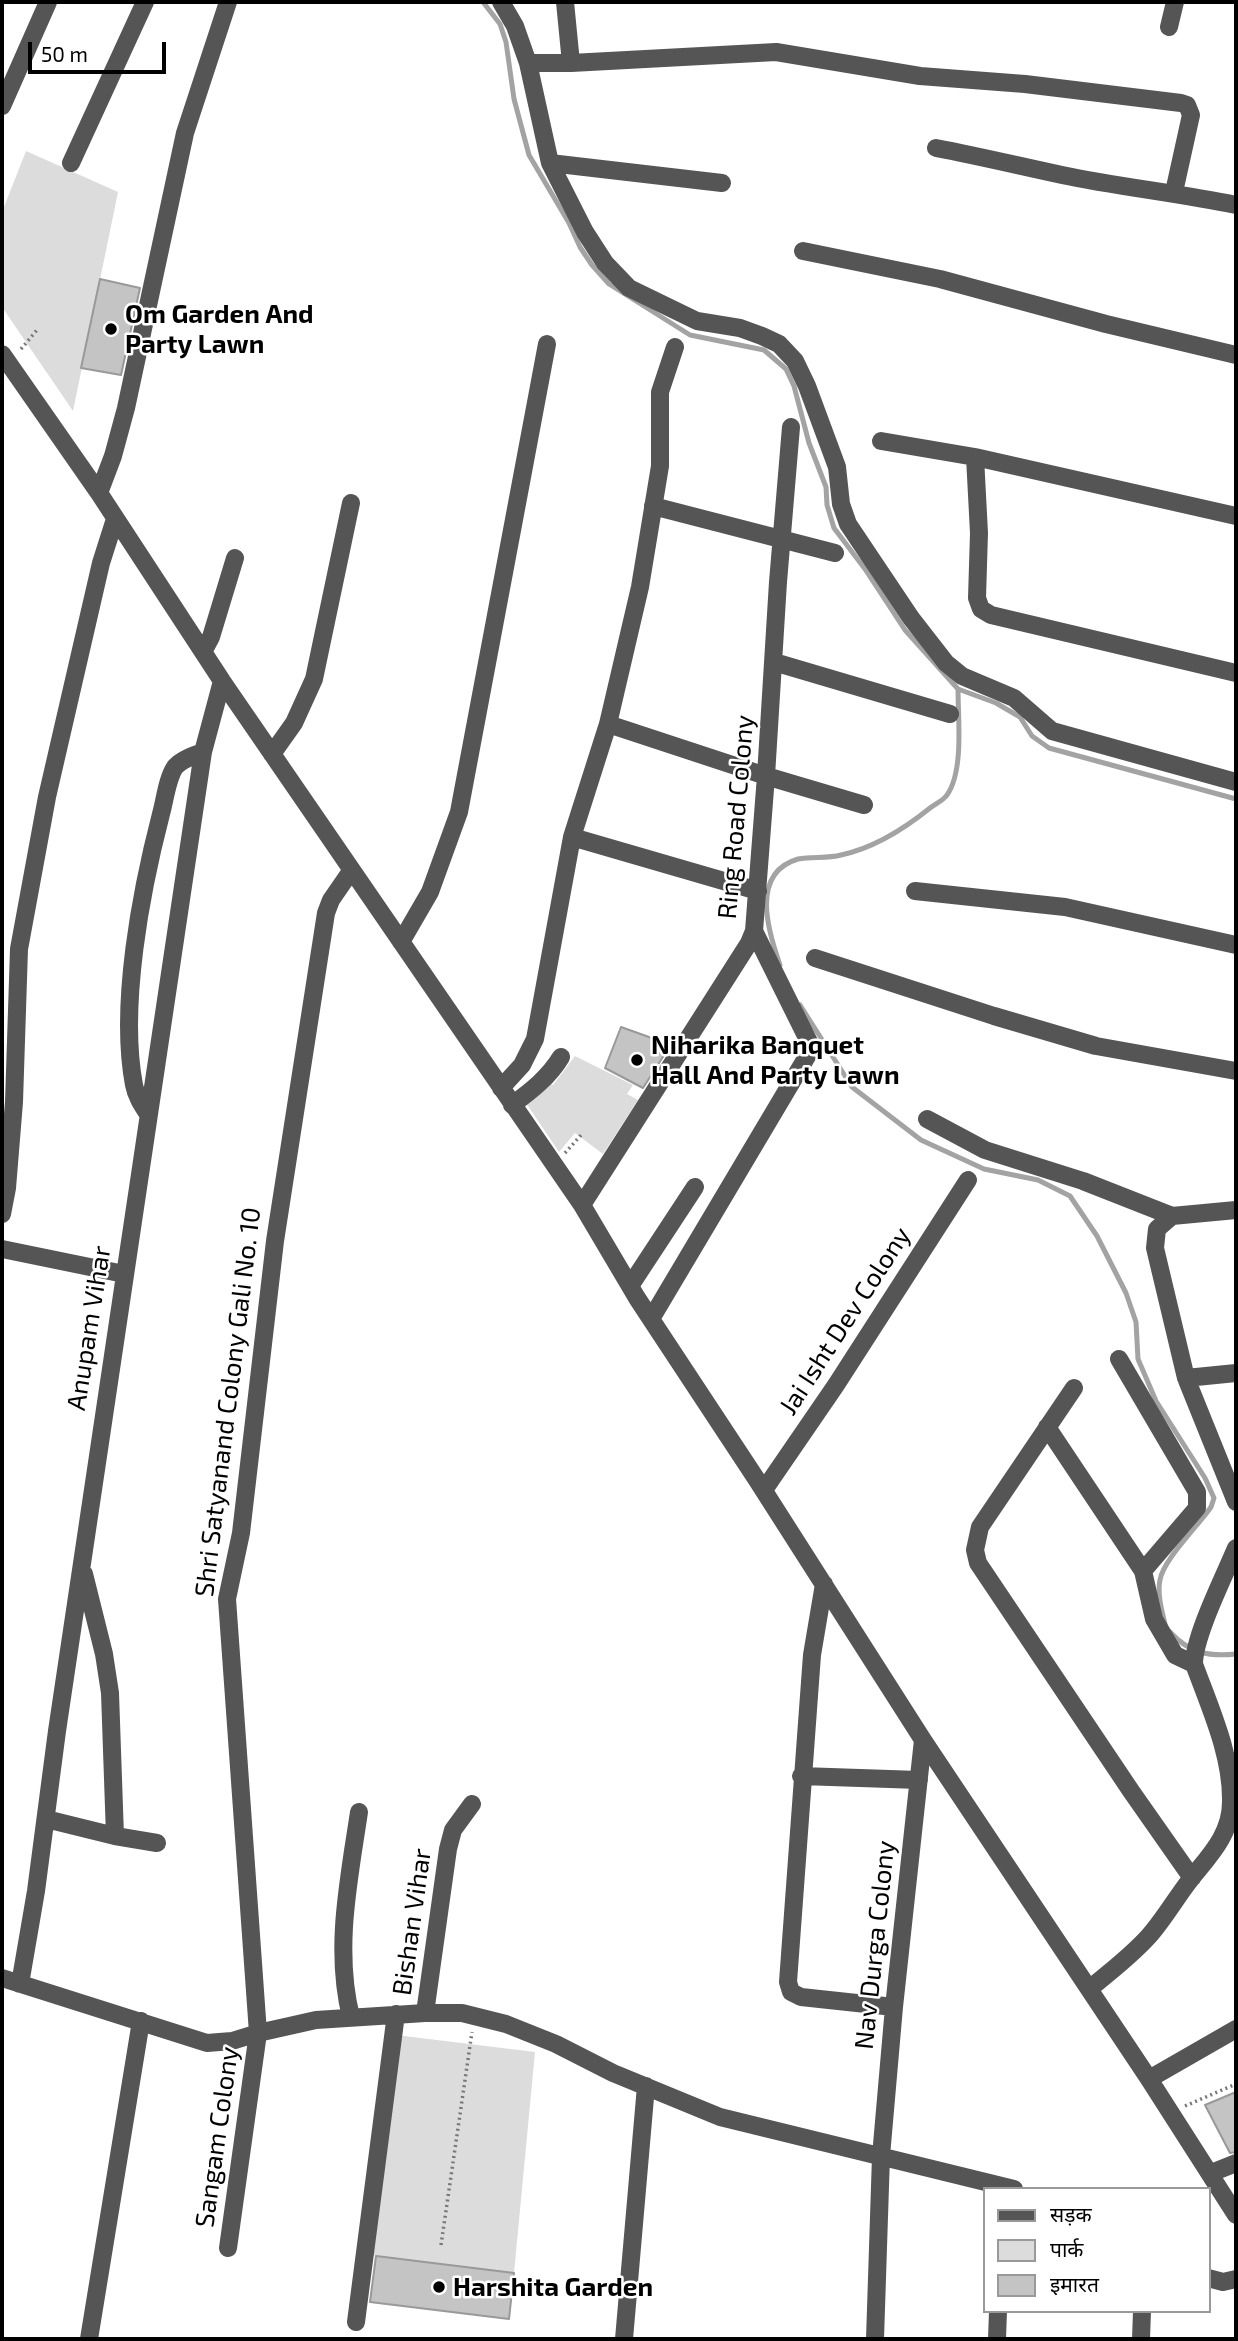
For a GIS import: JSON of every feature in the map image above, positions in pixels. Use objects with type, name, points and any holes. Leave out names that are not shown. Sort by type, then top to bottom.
[{"type":"street","points":[[2,106],[48,2]]},
{"type":"street","points":[[71,163],[145,2]]},
{"type":"street","points":[[99,493],[113,456],[126,408],[185,133],[228,2]]},
{"type":"street","points":[[501,2],[516,26],[528,63],[550,163],[584,232],[605,263],[629,288],[697,321],[740,328],[762,336],[779,344],[795,361],[807,386],[836,467],[841,504],[848,524],[911,618],[946,663],[962,676],[1014,698],[1052,731],[1236,782]]},
{"type":"street","points":[[565,2],[571,63]]},
{"type":"street","points":[[1169,27],[1175,2]]},
{"type":"street","points":[[528,63],[776,52],[920,76],[1026,83],[1181,103],[1191,109],[1191,115],[1174,192]]},
{"type":"street","points":[[936,148],[1062,175],[1174,192],[1236,205]]},
{"type":"street","points":[[550,163],[722,183]]},
{"type":"street","points":[[803,251],[940,279],[1106,324],[1236,355]]},
{"type":"street","points":[[401,942],[430,892],[459,812],[547,344]]},
{"type":"street","points":[[501,1088],[522,1065],[535,1039],[572,837],[608,724],[640,587],[660,466],[660,392],[675,347]]},
{"type":"street","points":[[5,359],[99,493],[351,871],[582,1205],[629,1286],[764,1490],[923,1740],[1211,2173],[1236,2215]]},
{"type":"street","name":"Ring Road Colony","points":[[582,1205],[749,943],[754,931],[791,428]]},
{"type":"street","points":[[881,441],[975,457],[1236,516]]},
{"type":"street","points":[[975,457],[979,533],[977,598],[981,609],[991,615],[1236,673]]},
{"type":"street","points":[[272,754],[294,723],[314,679],[351,503]]},
{"type":"street","points":[[653,506],[835,553]]},
{"type":"street","points":[[2,1214],[7,1188],[14,1102],[19,949],[53,771],[95,589],[115,519]]},
{"type":"street","points":[[203,652],[211,637],[235,558]]},
{"type":"street","points":[[774,662],[950,714]]},
{"type":"street","name":"Anupam Vihar","points":[[20,1984],[203,752],[222,681]]},
{"type":"street","points":[[608,724],[864,805]]},
{"type":"street","points":[[148,1114],[134,1085],[129,1016],[136,946],[155,837],[172,772],[184,759],[203,752]]},
{"type":"street","points":[[572,837],[758,891]]},
{"type":"street","name":"Shri Satyanand Colony Gali No. 10","points":[[258,2033],[227,1599],[241,1533],[275,1241],[326,913],[331,900],[351,871]]},
{"type":"street","points":[[915,891],[1065,907],[1236,945]]},
{"type":"street","points":[[651,1319],[811,1048],[754,931]]},
{"type":"street","points":[[815,958],[994,1016],[1096,1045],[1236,1071]]},
{"type":"street","points":[[512,1105],[536,1087],[561,1057]]},
{"type":"street","points":[[927,1119],[985,1150],[1083,1181],[1172,1216],[1236,1210]]},
{"type":"street","name":"Jai Isht Dev Colony","points":[[764,1490],[836,1385],[968,1180]]},
{"type":"street","points":[[629,1286],[695,1187]]},
{"type":"street","points":[[1172,1216],[1157,1229],[1155,1248],[1186,1378],[1236,1502]]},
{"type":"street","points":[[2,1249],[124,1274]]},
{"type":"street","points":[[1119,1359],[1196,1492],[1197,1508],[1143,1571]]},
{"type":"street","points":[[1186,1378],[1236,1373]]},
{"type":"street","points":[[1074,1388],[980,1527],[976,1539],[978,1563],[1130,1791],[1192,1878]]},
{"type":"street","points":[[1047,1427],[1143,1571],[1154,1619],[1175,1655],[1194,1661]]},
{"type":"street","points":[[1089,1989],[1121,1964],[1150,1934],[1209,1860],[1224,1835],[1231,1804],[1232,1763],[1194,1661],[1199,1638],[1236,1548]]},
{"type":"street","points":[[82,1567],[104,1654],[110,1693],[115,1836]]},
{"type":"street","points":[[824,1584],[812,1655],[788,1982],[791,1992],[801,1997],[894,2007]]},
{"type":"street","name":"Nav Durga Colony","points":[[875,2339],[881,2156],[923,1740]]},
{"type":"street","points":[[802,1776],[919,1780]]},
{"type":"street","name":"Bishan Vihar","points":[[425,2013],[448,1849],[453,1830],[472,1804]]},
{"type":"street","points":[[351,2017],[345,1994],[343,1918],[359,1812]]},
{"type":"street","points":[[46,1819],[157,1843]]},
{"type":"street","points":[[2,1978],[207,2043],[232,2041],[316,2020],[396,2014],[462,2013],[506,2024],[556,2044],[720,2117],[1002,2187]]},
{"type":"street","points":[[356,2322],[396,2014]]},
{"type":"street","points":[[89,2339],[141,2021]]},
{"type":"street","points":[[1149,2079],[1236,2029]]},
{"type":"street","name":"Sangam Colony","points":[[228,2248],[258,2033]]},
{"type":"street","points":[[624,2339],[646,2086]]},
{"type":"street","points":[[1211,2173],[1236,2163]]},
{"type":"street","points":[[1210,2279],[1223,2282],[1236,2279]]},
{"type":"street","points":[[998,2313],[998,2339]]},
{"type":"street","points":[[1141,2339],[1142,2313]]},
{"type":"path","points":[[5,359],[37,330]]},
{"type":"path","points":[[552,1163],[567,1151],[582,1133]]},
{"type":"path","points":[[441,2245],[474,2016]]},
{"type":"path","points":[[1171,2113],[1236,2084]]},
{"type":"green space","points":[[26,151],[118,192],[73,411],[2,307],[2,212]]},
{"type":"green space","points":[[575,1056],[633,1085],[627,1094],[638,1100],[603,1154],[575,1133],[559,1152],[526,1103],[548,1082],[553,1085]]},
{"type":"green space","points":[[396,2035],[535,2052],[514,2273],[369,2255]]},
{"type":"building","name":"Om Garden And Party Lawn","points":[[100,279],[140,288],[121,375],[81,368]]},
{"type":"building","name":"Niharika Banquet Hall And Party Lawn","points":[[621,1027],[649,1037],[668,1049],[643,1088],[605,1068]]},
{"type":"building","points":[[1236,2092],[1236,2152],[1230,2153],[1205,2105]]},
{"type":"building","name":"Harshita Garden","points":[[376,2256],[514,2273],[509,2319],[370,2302]]},
{"type":"waterway","points":[[483,2],[500,24],[506,42],[514,99],[529,155],[592,265],[609,284],[690,335],[764,350],[786,369],[794,386],[809,443],[826,487],[827,505],[834,528],[905,630],[958,689],[958,759],[952,785],[946,797],[877,843],[836,856],[798,859],[783,866],[773,877],[766,904],[771,936],[780,965]]},
{"type":"waterway","points":[[958,689],[996,703],[1020,717],[1032,736],[1049,748],[1236,799]]},
{"type":"waterway","points":[[800,1005],[852,1087],[921,1140],[984,1169],[1038,1180],[1070,1196],[1097,1236],[1126,1293],[1136,1322],[1138,1359],[1156,1401],[1205,1478],[1214,1498],[1211,1507],[1174,1553],[1163,1572],[1159,1591],[1165,1624]]},
{"type":"waterway","points":[[1170,1632],[1185,1645],[1200,1652],[1236,1654]]},
{"type":"place","name":"Om Garden And Party Lawn","points":[[111,329]]},
{"type":"place","name":"Niharika Banquet Hall And Party Lawn","points":[[637,1060]]},
{"type":"place","name":"Harshita Garden","points":[[439,2287]]}]
